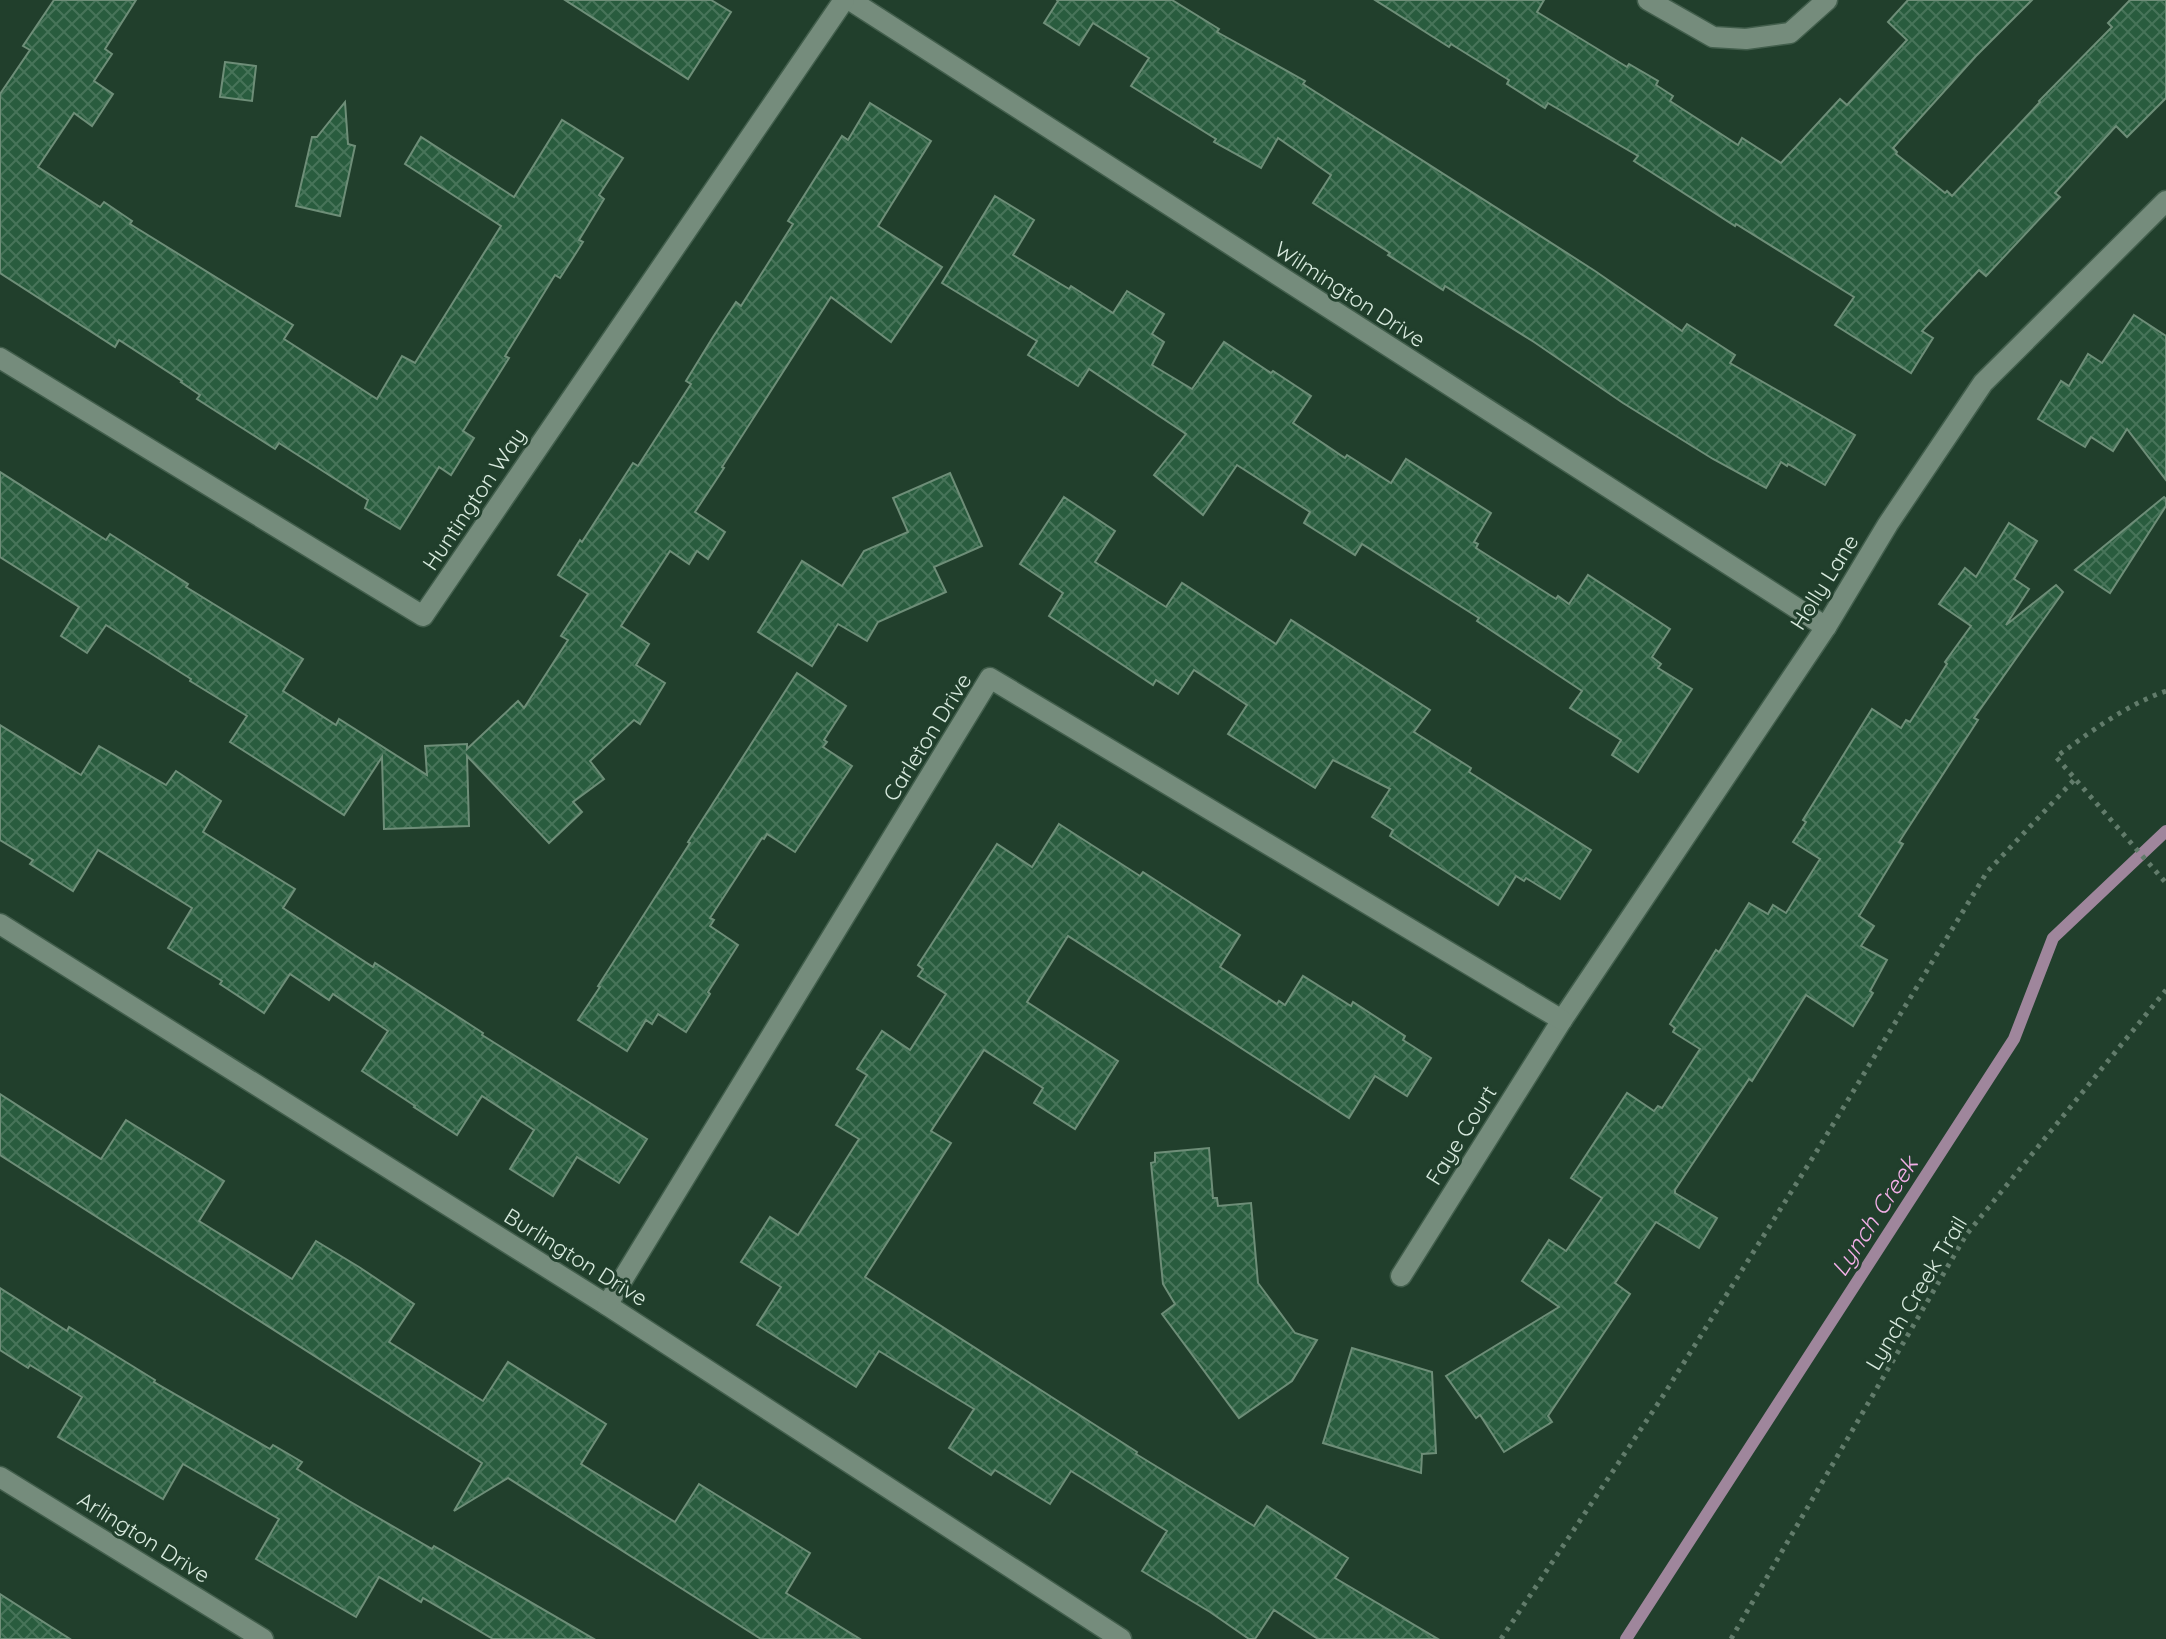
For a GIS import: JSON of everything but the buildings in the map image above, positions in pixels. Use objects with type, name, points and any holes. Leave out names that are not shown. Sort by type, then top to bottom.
[{"type":"street","name":"Huntington Way","points":[[0,358],[423,616],[847,0]]},
{"type":"street","name":"Wilmington Drive","points":[[847,0],[1826,627]]},
{"type":"street","points":[[1648,0],[1713,37],[1746,39],[1790,33],[1827,0]]},
{"type":"street","name":"Holly Lane","points":[[1562,1020],[1826,627],[1888,524],[1983,383],[2166,201]]},
{"type":"street","name":"Carleton Drive","points":[[607,1305],[990,678],[1562,1020]]},
{"type":"street","name":"Burlington Drive","points":[[0,924],[607,1305],[1121,1639]]},
{"type":"street","name":"Faye Court","points":[[1401,1276],[1562,1020]]},
{"type":"street","name":"Arlington Drive","points":[[0,1477],[263,1639]]},
{"type":"path","points":[[2166,691],[2146,698],[2056,757],[2166,883]]},
{"type":"path","points":[[1501,1639],[1661,1399],[1987,872],[2075,779]]},
{"type":"path","name":"Lynch Creek Trail","points":[[1731,1639],[1966,1235],[2166,990]]},
{"type":"waterway","name":"Lynch Creek","points":[[1626,1639],[2014,1039],[2053,938],[2166,831]]}]
